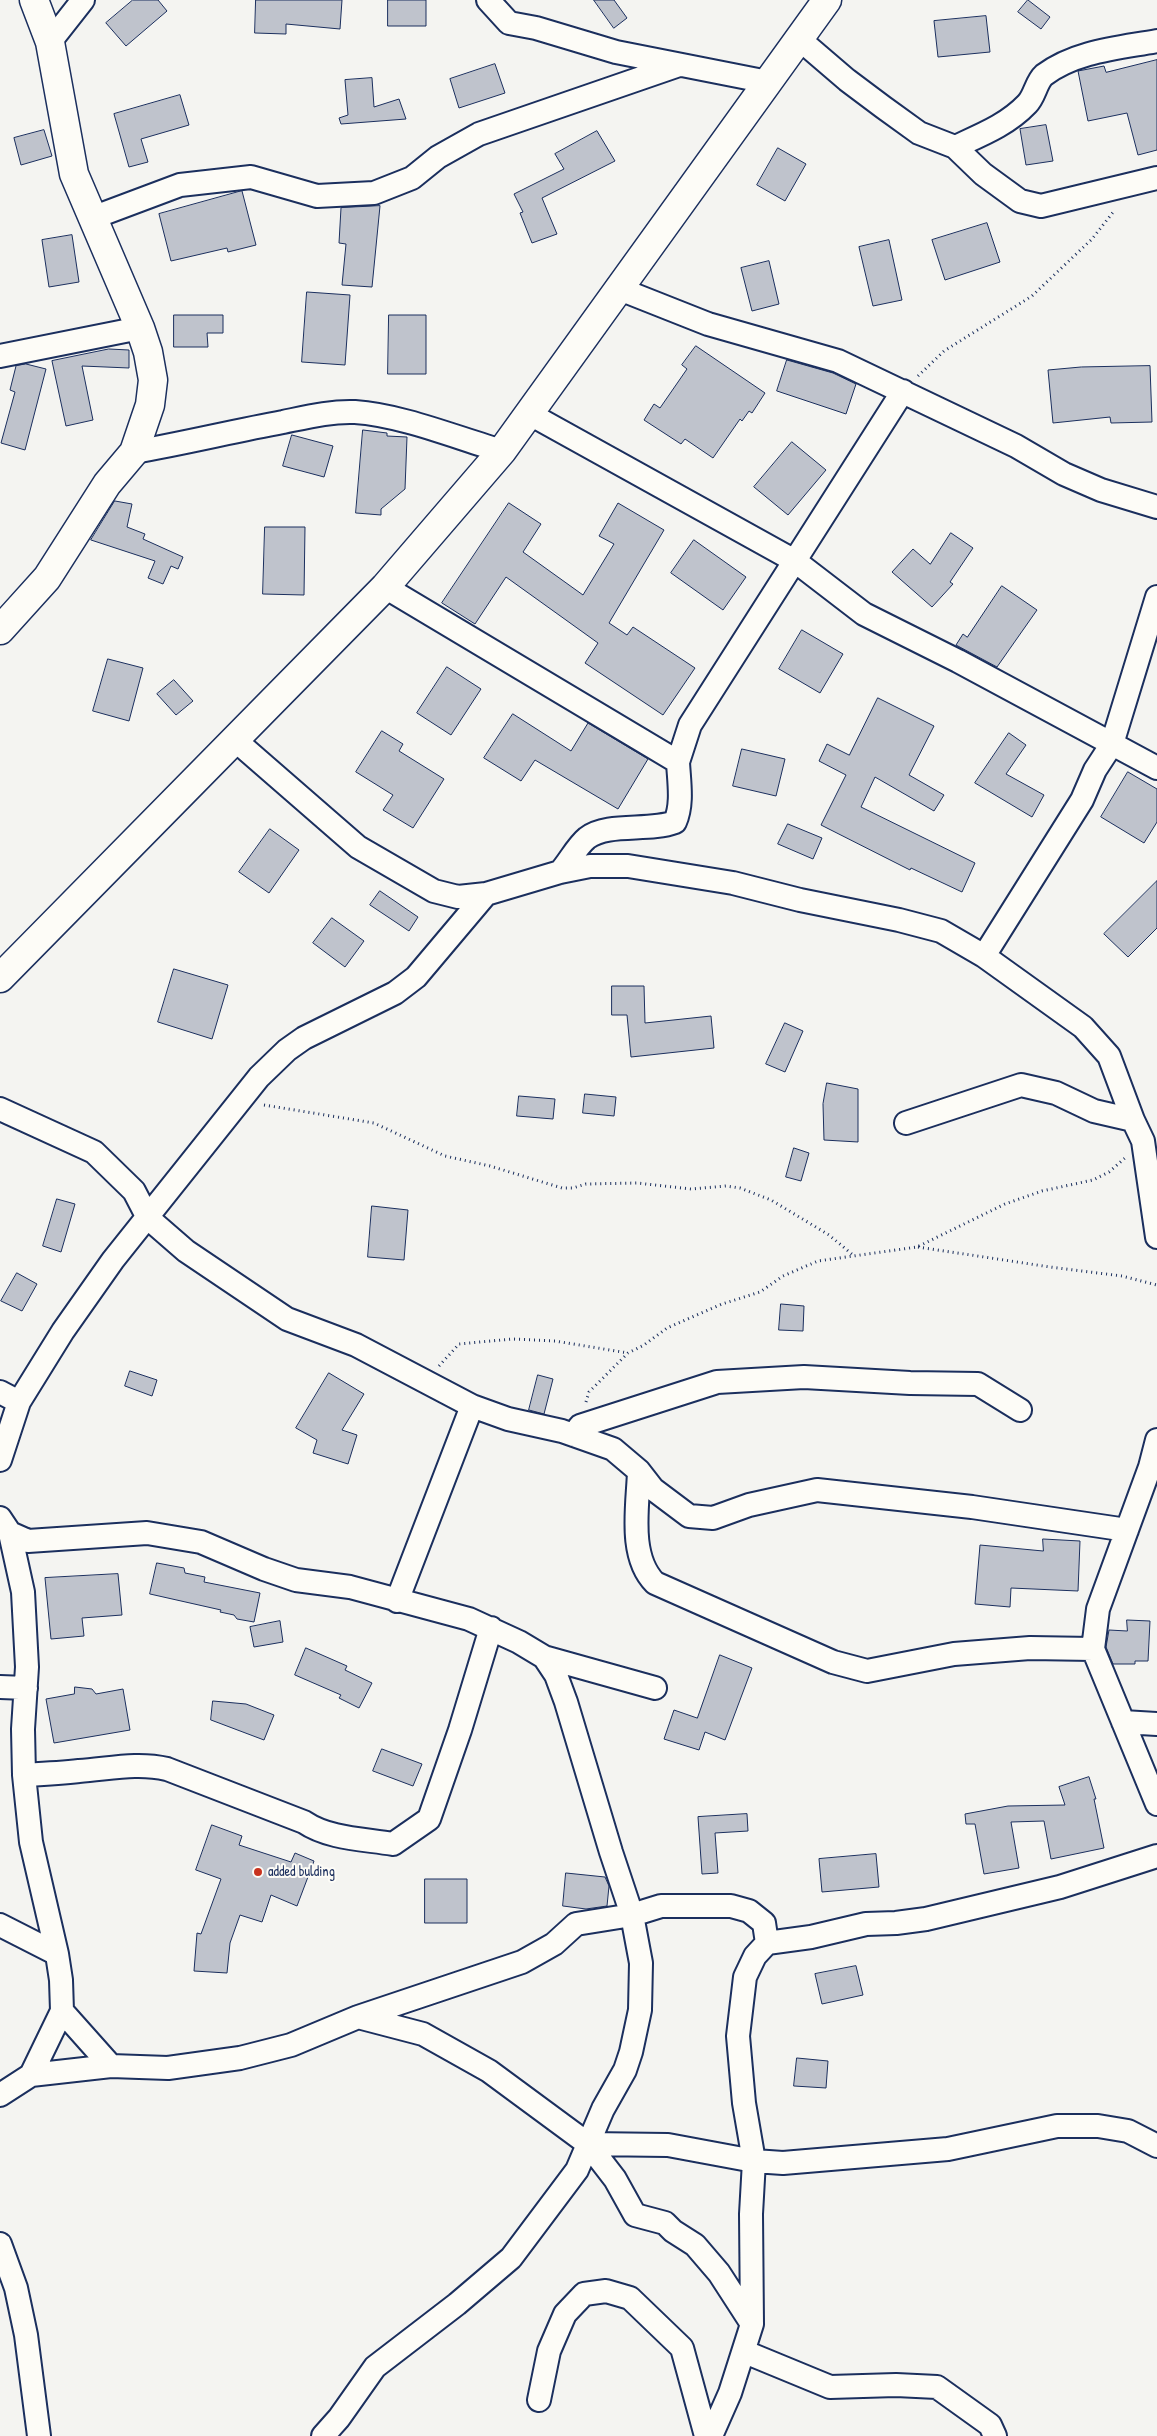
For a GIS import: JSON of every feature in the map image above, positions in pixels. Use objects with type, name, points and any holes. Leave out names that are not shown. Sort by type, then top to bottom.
[{"type":"street","points":[[0,630],[47,578],[107,484],[134,452],[150,405],[153,380],[148,352],[140,328],[74,174],[50,42],[34,0]]},
{"type":"street","points":[[50,42],[83,0]]},
{"type":"street","points":[[488,0],[509,23],[536,28],[616,52],[768,82]]},
{"type":"street","points":[[0,978],[385,587],[502,451],[827,0]]},
{"type":"street","points":[[798,38],[847,80],[912,128],[955,147],[983,174],[1020,201],[1041,206],[1157,178]]},
{"type":"street","points":[[955,147],[1014,117],[1029,102],[1042,76],[1058,66],[1089,54],[1157,41]]},
{"type":"street","points":[[92,218],[180,185],[251,177],[317,196],[374,193],[412,178],[438,157],[479,134],[679,65]]},
{"type":"street","points":[[618,288],[708,324],[838,361],[1016,446],[1064,474],[1101,490],[1157,507]]},
{"type":"street","points":[[0,356],[140,328]]},
{"type":"street","points":[[560,872],[587,838],[604,831],[664,827],[675,822],[678,815],[680,797],[678,762],[690,724],[903,391]]},
{"type":"street","points":[[134,452],[188,443],[233,431],[324,414],[354,412],[388,417],[502,451]]},
{"type":"street","points":[[528,413],[794,561],[864,614],[958,661],[1157,768]]},
{"type":"street","points":[[385,587],[678,762]]},
{"type":"street","points":[[984,956],[1082,800],[1096,770],[1112,744],[1157,597]]},
{"type":"street","points":[[235,740],[358,846],[434,892],[458,897],[486,894],[560,872],[590,866],[628,866],[734,883],[941,931],[984,956],[1083,1027],[1109,1056],[1133,1120],[1148,1141],[1157,1237]]},
{"type":"street","points":[[0,1460],[10,1397],[63,1331],[113,1260],[259,1077],[287,1050],[335,1021],[395,993],[416,977],[486,894]]},
{"type":"street","points":[[906,1122],[1021,1085],[1056,1093],[1094,1111],[1133,1120]]},
{"type":"street","points":[[0,1109],[94,1152],[134,1190],[148,1218],[186,1251],[287,1319],[356,1345],[472,1406],[508,1419],[577,1431],[613,1450],[639,1471],[653,1489],[689,1516],[713,1518],[748,1505],[817,1490],[972,1507],[1126,1530]]},
{"type":"street","points":[[577,1431],[717,1382],[804,1377],[910,1383],[978,1384],[1020,1410]]},
{"type":"street","points":[[397,1601],[472,1406]]},
{"type":"street","points":[[1157,1440],[1150,1467],[1098,1609],[1093,1649],[1157,1804]]},
{"type":"street","points":[[639,1471],[638,1535],[641,1562],[649,1577],[655,1583],[833,1662],[867,1671],[954,1654],[1030,1648],[1093,1649]]},
{"type":"street","points":[[5,1525],[28,1541],[147,1533],[201,1542],[296,1580],[350,1587],[469,1619],[491,1628],[544,1657],[655,1688]]},
{"type":"street","points":[[5,1525],[23,1592],[26,1688],[23,1729],[24,1775],[31,1842],[57,1954],[61,1980],[62,2011],[31,2075]]},
{"type":"street","points":[[24,1775],[79,1772],[131,1765],[152,1765],[167,1769],[304,1822],[313,1828],[332,1834],[394,1844],[429,1819],[460,1730],[491,1628]]},
{"type":"street","points":[[323,2436],[339,2418],[375,2367],[457,2304],[511,2258],[577,2170],[603,2109],[625,2070],[637,2033],[640,2010],[641,1963],[632,1915],[566,1702],[556,1675],[544,1657]]},
{"type":"street","points":[[0,1686],[26,1688]]},
{"type":"street","points":[[1122,1722],[1157,1724]]},
{"type":"street","points":[[711,2436],[730,2393],[745,2352],[752,2324],[751,2214],[754,2161],[744,2103],[738,2036],[745,1977],[755,1956],[767,1943],[811,1937],[866,1924],[896,1924],[926,1919],[1060,1887],[1157,1856]]},
{"type":"street","points":[[0,2095],[31,2075],[112,2066],[168,2068],[240,2058],[291,2045],[358,2017],[522,1962],[554,1944],[576,1924],[632,1915],[661,1906],[731,1906],[749,1911],[764,1923],[767,1943]]},
{"type":"street","points":[[0,1925],[57,1954]]},
{"type":"street","points":[[62,2011],[112,2066]]},
{"type":"street","points":[[358,2017],[423,2034],[489,2071],[588,2144],[615,2179],[635,2215],[665,2223],[673,2231],[695,2245],[720,2273],[752,2324]]},
{"type":"street","points":[[588,2144],[668,2146],[754,2161],[783,2164],[948,2148],[1057,2126],[1098,2126],[1128,2131],[1157,2146]]},
{"type":"street","points":[[0,2244],[16,2288],[26,2335],[39,2436]]},
{"type":"street","points":[[538,2400],[549,2351],[565,2314],[584,2294],[606,2291],[630,2298],[682,2348],[706,2436]]},
{"type":"street","points":[[745,2352],[830,2387],[896,2385],[937,2387],[990,2425],[995,2436]]},
{"type":"path","points":[[903,391],[944,351],[1032,296],[1111,217],[1128,186]]},
{"type":"path","points":[[240,1101],[374,1123],[445,1156],[507,1170],[562,1188],[573,1188],[586,1184],[637,1183],[691,1189],[726,1186],[740,1188],[771,1200],[828,1235],[854,1256]]},
{"type":"path","points":[[918,1247],[1004,1204],[1042,1191],[1094,1180],[1109,1172],[1148,1141]]},
{"type":"path","points":[[577,1431],[589,1392],[628,1353],[644,1345],[667,1328],[722,1304],[760,1292],[783,1276],[818,1261],[918,1247],[1050,1268],[1122,1276],[1157,1285]]},
{"type":"path","points":[[426,1381],[459,1344],[512,1339],[600,1347],[628,1353]]},
{"type":"building","points":[[133,0],[158,0],[167,11],[126,46],[106,23]]},
{"type":"building","points":[[256,0],[342,0],[340,29],[286,24],[286,34],[255,33]]},
{"type":"building","points":[[388,0],[426,0],[426,26],[388,26]]},
{"type":"building","points":[[594,0],[614,0],[627,18],[614,28]]},
{"type":"building","points":[[1028,0],[1050,17],[1041,29],[1018,12]]},
{"type":"building","points":[[986,16],[990,52],[938,57],[934,21]]},
{"type":"building","points":[[1157,60],[1157,150],[1138,155],[1127,113],[1088,121],[1078,71],[1104,66],[1106,72]]},
{"type":"building","points":[[495,64],[505,93],[459,108],[450,79]]},
{"type":"building","points":[[372,78],[374,107],[399,99],[406,119],[341,124],[339,118],[348,115],[345,80]]},
{"type":"building","points":[[180,95],[189,125],[141,139],[148,162],[129,167],[114,114]]},
{"type":"building","points":[[1046,125],[1053,161],[1026,165],[1020,129]]},
{"type":"building","points":[[44,130],[52,156],[21,165],[14,138]]},
{"type":"building","points":[[597,131],[615,161],[542,198],[557,234],[532,243],[520,213],[523,212],[514,194],[564,169],[555,154]]},
{"type":"building","points":[[778,148],[806,164],[785,201],[757,185]]},
{"type":"building","points":[[242,191],[256,245],[228,252],[227,248],[171,261],[159,214]]},
{"type":"building","points":[[380,206],[372,287],[342,285],[346,244],[339,243],[341,208]]},
{"type":"building","points":[[987,223],[1000,262],[945,280],[932,240]]},
{"type":"building","points":[[72,235],[79,282],[49,287],[42,240]]},
{"type":"building","points":[[889,240],[902,300],[873,306],[859,247]]},
{"type":"building","points":[[769,261],[779,304],[752,311],[741,268]]},
{"type":"building","points":[[307,292],[350,295],[345,365],[302,362]]},
{"type":"building","points":[[174,315],[223,315],[223,333],[207,333],[208,347],[174,347]]},
{"type":"building","points":[[389,315],[426,315],[426,374],[388,374]]},
{"type":"building","points":[[696,346],[765,393],[752,413],[749,411],[742,421],[740,419],[713,458],[685,439],[681,444],[644,420],[654,404],[660,408],[687,369],[682,365]]},
{"type":"building","points":[[109,349],[129,350],[129,368],[82,366],[93,420],[66,426],[52,361]]},
{"type":"building","points":[[787,360],[833,373],[856,384],[846,414],[777,391]]},
{"type":"building","points":[[26,364],[46,369],[25,450],[1,443],[15,392],[10,390],[16,366]]},
{"type":"building","points":[[1150,366],[1152,422],[1111,423],[1110,417],[1053,423],[1048,370],[1081,367]]},
{"type":"building","points":[[363,430],[387,433],[387,436],[407,437],[405,489],[381,509],[381,515],[356,513]]},
{"type":"building","points":[[292,435],[333,446],[324,477],[283,466]]},
{"type":"building","points":[[792,442],[826,470],[788,515],[754,487]]},
{"type":"building","points":[[115,501],[132,504],[127,527],[145,534],[143,539],[183,557],[178,569],[171,566],[163,584],[148,578],[155,561],[91,540]]},
{"type":"building","points":[[509,503],[541,524],[523,552],[583,595],[614,544],[599,536],[618,503],[664,530],[609,623],[627,635],[633,627],[695,668],[663,715],[585,663],[598,643],[506,577],[475,624],[442,603]]},
{"type":"building","points":[[265,527],[305,527],[304,595],[263,594]]},
{"type":"building","points":[[951,533],[973,548],[950,582],[953,584],[932,607],[892,572],[913,549],[930,564]]},
{"type":"building","points":[[694,540],[746,577],[723,610],[671,573]]},
{"type":"building","points":[[1002,586],[1037,610],[997,667],[956,645],[963,634],[967,637]]},
{"type":"building","points":[[802,630],[843,654],[820,693],[779,669]]},
{"type":"building","points":[[108,659],[143,668],[129,721],[93,711]]},
{"type":"building","points":[[447,667],[481,689],[451,735],[417,713]]},
{"type":"building","points":[[174,680],[193,701],[176,715],[157,694]]},
{"type":"building","points":[[878,698],[934,726],[909,775],[944,795],[934,811],[875,777],[861,807],[975,863],[962,892],[911,868],[910,870],[821,825],[846,775],[819,761],[827,744],[849,755]]},
{"type":"building","points":[[513,714],[571,751],[588,723],[648,759],[618,809],[535,760],[521,781],[484,758]]},
{"type":"building","points":[[382,731],[403,744],[399,751],[444,779],[413,828],[383,810],[393,795],[356,772]]},
{"type":"building","points":[[1009,733],[1026,745],[1006,774],[1044,795],[1032,817],[975,783]]},
{"type":"building","points":[[742,749],[785,759],[776,796],[733,786]]},
{"type":"building","points":[[1128,772],[1157,789],[1157,822],[1144,843],[1101,817]]},
{"type":"building","points":[[788,824],[822,838],[813,859],[778,844]]},
{"type":"building","points":[[270,829],[299,850],[269,893],[239,872]]},
{"type":"building","points":[[1157,881],[1157,928],[1128,957],[1104,934]]},
{"type":"building","points":[[380,891],[418,917],[409,931],[370,905]]},
{"type":"building","points":[[332,918],[364,941],[345,967],[313,943]]},
{"type":"building","points":[[174,969],[228,985],[212,1039],[158,1022]]},
{"type":"building","points":[[612,986],[644,986],[645,1023],[711,1016],[714,1048],[631,1057],[627,1015],[612,1015]]},
{"type":"building","points":[[785,1023],[803,1031],[785,1072],[766,1064]]},
{"type":"building","points":[[827,1083],[858,1089],[858,1142],[824,1140],[823,1104]]},
{"type":"building","points":[[585,1094],[616,1097],[614,1116],[583,1113]]},
{"type":"building","points":[[519,1096],[555,1099],[553,1119],[517,1116]]},
{"type":"building","points":[[794,1148],[809,1153],[801,1181],[786,1177]]},
{"type":"building","points":[[57,1199],[75,1204],[61,1252],[43,1246]]},
{"type":"building","points":[[372,1206],[408,1210],[404,1260],[368,1257]]},
{"type":"building","points":[[17,1273],[37,1284],[22,1311],[1,1301]]},
{"type":"building","points":[[781,1304],[804,1306],[803,1331],[779,1330]]},
{"type":"building","points":[[130,1371],[157,1380],[152,1396],[125,1386]]},
{"type":"building","points":[[329,1373],[364,1394],[342,1430],[357,1435],[348,1464],[313,1453],[317,1440],[296,1428]]},
{"type":"building","points":[[538,1375],[553,1379],[544,1414],[529,1410]]},
{"type":"building","points":[[1043,1539],[1080,1541],[1078,1591],[1011,1588],[1010,1607],[975,1604],[980,1545],[1043,1551]]},
{"type":"building","points":[[157,1563],[184,1568],[185,1573],[205,1577],[204,1582],[260,1593],[254,1622],[237,1619],[234,1615],[220,1612],[221,1610],[150,1594]]},
{"type":"building","points":[[118,1574],[122,1615],[82,1618],[84,1636],[51,1639],[45,1578]]},
{"type":"building","points":[[1127,1620],[1150,1621],[1148,1661],[1135,1661],[1135,1664],[1113,1664],[1106,1647],[1109,1630],[1127,1631]]},
{"type":"building","points":[[280,1621],[283,1642],[254,1647],[250,1627]]},
{"type":"building","points":[[306,1648],[347,1666],[345,1670],[372,1683],[359,1708],[339,1698],[341,1695],[295,1675]]},
{"type":"building","points":[[720,1655],[752,1668],[725,1740],[705,1732],[699,1750],[664,1739],[674,1710],[697,1718]]},
{"type":"building","points":[[75,1687],[92,1689],[96,1694],[123,1689],[130,1730],[54,1743],[46,1699],[74,1694]]},
{"type":"building","points":[[213,1701],[246,1704],[274,1715],[264,1740],[211,1720]]},
{"type":"building","points":[[382,1749],[422,1764],[413,1786],[373,1771]]},
{"type":"building","points":[[1089,1777],[1096,1799],[1094,1799],[1104,1848],[1051,1859],[1044,1821],[1011,1822],[1019,1868],[984,1874],[975,1824],[966,1824],[965,1814],[1008,1806],[1065,1805],[1059,1787]]},
{"type":"building","points":[[747,1814],[748,1831],[715,1833],[718,1873],[702,1874],[698,1817]]},
{"type":"building","points":[[212,1825],[242,1836],[239,1845],[291,1862],[295,1853],[314,1861],[297,1906],[271,1895],[262,1922],[240,1915],[230,1943],[227,1973],[194,1971],[197,1933],[201,1934],[221,1879],[196,1870]]},
{"type":"building","points":[[876,1854],[879,1887],[822,1892],[819,1859]]},
{"type":"building","points":[[566,1873],[605,1877],[609,1886],[607,1906],[586,1909],[563,1906]]},
{"type":"building","points":[[425,1879],[467,1879],[467,1923],[425,1923]]},
{"type":"building","points":[[856,1966],[863,1995],[822,2004],[815,1974]]},
{"type":"building","points":[[797,2058],[828,2061],[826,2088],[794,2086]]},
{"type":"place","name":"added bulding","points":[[258,1872]]}]
